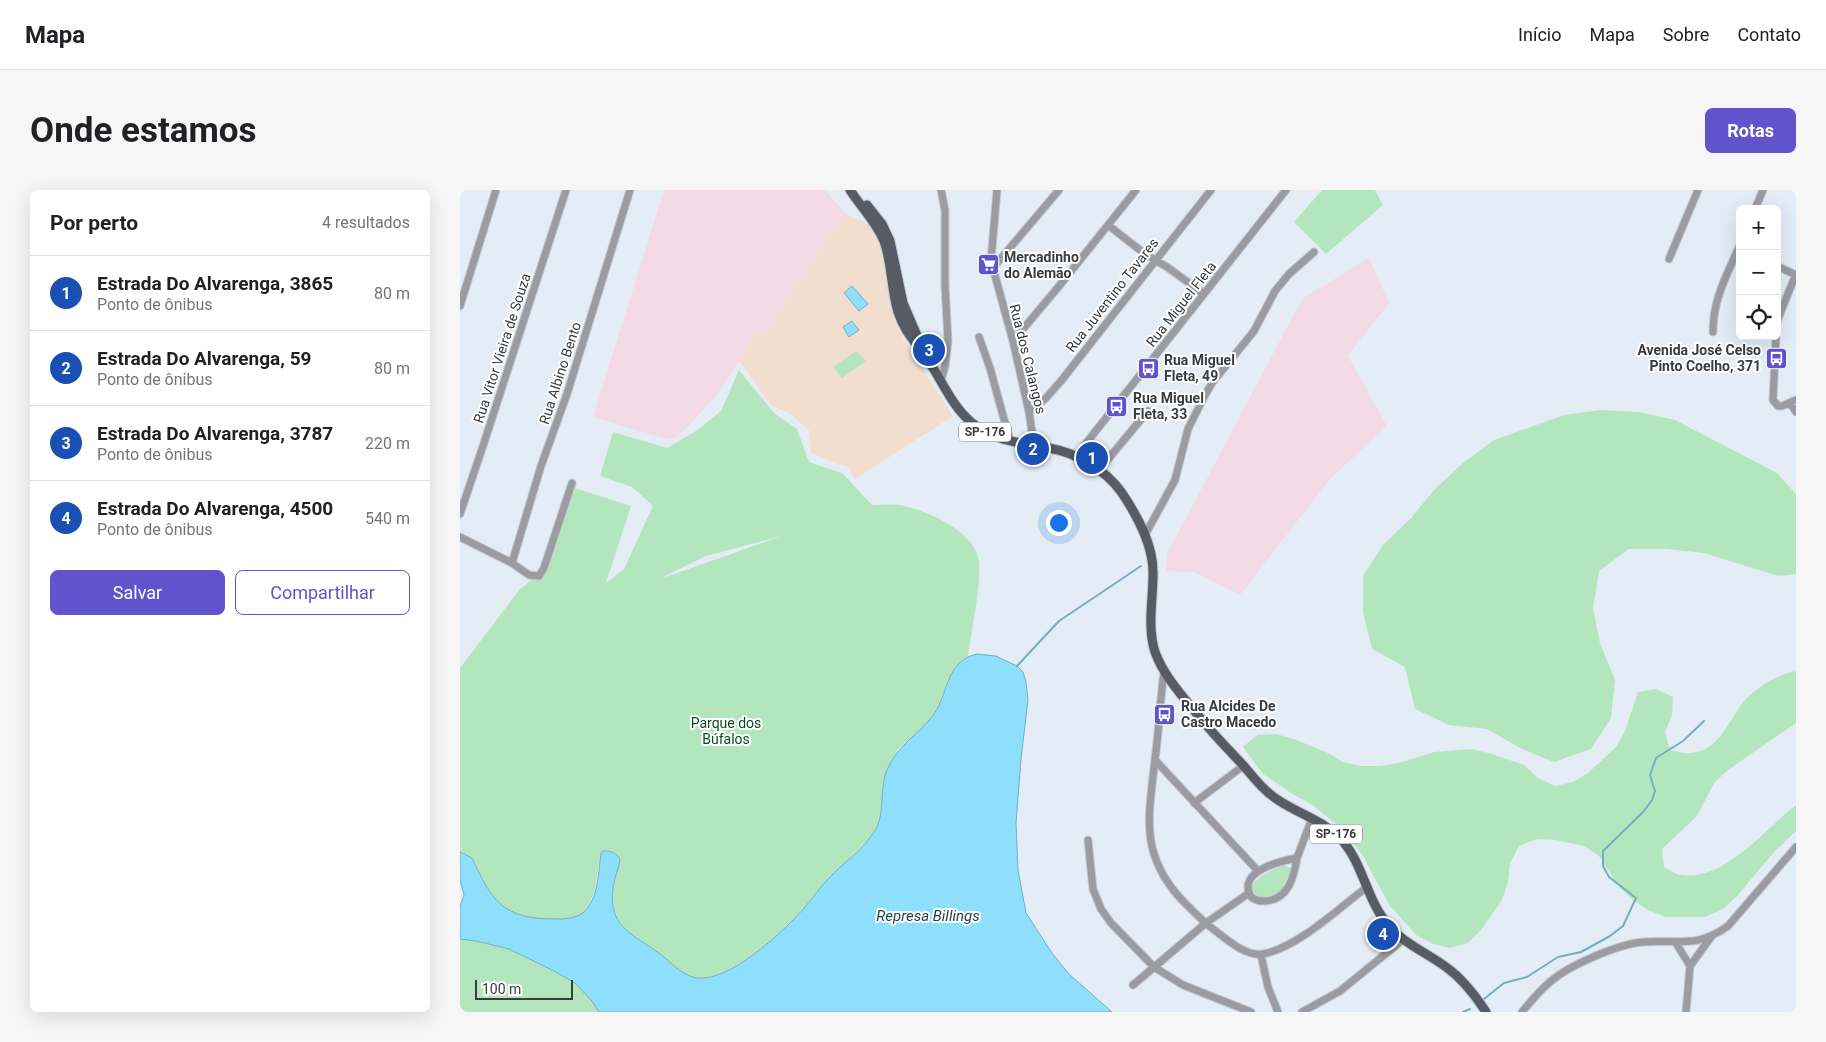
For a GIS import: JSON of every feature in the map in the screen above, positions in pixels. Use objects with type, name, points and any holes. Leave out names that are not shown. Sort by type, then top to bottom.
[{"type":"main road","name":"SP-176","points":[[850,190],[883,239],[894,295],[902,322],[957,407],[973,424],[994,437],[1061,450],[1084,459],[1121,491],[1149,542],[1154,577],[1150,614],[1151,632],[1156,654],[1164,672],[1203,721],[1273,796],[1326,826],[1343,841],[1353,857],[1378,911],[1388,926],[1460,978],[1486,1012]]},
{"type":"main road","name":"SP-176","points":[[854,190],[873,212],[887,233],[903,303],[927,359]]},
{"type":"street","points":[[460,306],[496,190]]},
{"type":"street","name":"Rua Vitor Vieira de Souza","points":[[460,514],[566,190]]},
{"type":"street","name":"Rua Albino Bento","points":[[512,563],[541,466],[567,394],[630,190]]},
{"type":"street","points":[[941,190],[945,210],[945,284],[948,340],[941,381]]},
{"type":"street","name":"Rua dos Calangos","points":[[997,190],[991,250],[992,269],[1013,341],[1029,412],[1034,446]]},
{"type":"street","points":[[992,269],[1059,190]]},
{"type":"street","points":[[1013,341],[1060,286],[1136,190]]},
{"type":"street","name":"Rua Juventino Tavares","points":[[1029,412],[1051,392],[1211,190]]},
{"type":"street","name":"Rua Miguel Fleta","points":[[1076,456],[1286,190]]},
{"type":"street","points":[[1669,259],[1698,190]]},
{"type":"street","points":[[1757,205],[1763,190]]},
{"type":"street","points":[[1108,225],[1204,294]]},
{"type":"street","points":[[1712,332],[1714,307],[1738,250]]},
{"type":"street","points":[[1145,535],[1175,480],[1188,429],[1212,383],[1254,331],[1278,287],[1314,252]]},
{"type":"street","points":[[1781,268],[1796,275],[1781,311]]},
{"type":"street","points":[[979,337],[990,368],[1010,441]]},
{"type":"street","points":[[1776,340],[1773,400],[1778,406],[1793,402],[1796,412]]},
{"type":"street","points":[[1099,470],[1148,411]]},
{"type":"street","points":[[460,537],[512,563],[532,576],[538,577],[541,574],[572,483]]},
{"type":"street","points":[[1164,672],[1149,832],[1151,848],[1162,876],[1170,886],[1206,923],[1242,949],[1260,955],[1294,941],[1367,887]]},
{"type":"street","points":[[1155,760],[1258,871]]},
{"type":"street","points":[[1194,802],[1243,766]]},
{"type":"street","points":[[1297,858],[1272,863],[1258,871],[1248,886],[1249,893],[1254,899],[1257,901],[1269,901],[1283,894],[1290,883],[1312,818]]},
{"type":"street","points":[[1088,840],[1093,889],[1101,908],[1111,923],[1154,967],[1183,985],[1251,1012]]},
{"type":"street","points":[[1686,1012],[1690,966],[1712,937],[1728,926],[1795,849]]},
{"type":"street","points":[[1134,985],[1206,923],[1249,893]]},
{"type":"street","points":[[1522,1012],[1552,980],[1590,959],[1624,945],[1642,942],[1676,942],[1712,937]]},
{"type":"street","points":[[1302,1012],[1340,990],[1404,939]]},
{"type":"street","points":[[1676,942],[1690,966]]},
{"type":"street","points":[[1260,955],[1268,986],[1278,1012]]},
{"type":"shaded area","points":[[664,190],[825,190],[845,213],[764,334],[755,329],[739,361],[715,397],[677,438],[666,439],[593,417]]},
{"type":"shaded area","points":[[845,213],[869,225],[877,232],[884,255],[893,316],[903,338],[953,416],[855,479],[846,465],[841,465],[811,453],[809,430],[789,413],[772,406],[739,361],[756,329],[764,334]]},
{"type":"shaded area","points":[[1369,258],[1389,303],[1348,356],[1387,426],[1330,479],[1240,595],[1194,572],[1166,571],[1167,554],[1293,316],[1305,297]]},
{"type":"green space","points":[[1322,190],[1375,190],[1383,205],[1326,254],[1294,222]]},
{"type":"green space","points":[[856,351],[866,361],[842,378],[833,367]]},
{"type":"green space","name":"Parque dos Búfalos","points":[[739,370],[774,413],[797,429],[809,462],[842,473],[872,505],[909,507],[946,522],[967,538],[974,547],[978,557],[979,578],[968,656],[962,660],[948,681],[932,718],[898,749],[887,771],[882,788],[882,812],[873,835],[828,879],[804,908],[755,954],[723,973],[703,978],[690,976],[677,969],[658,952],[626,931],[615,918],[613,887],[620,859],[615,853],[610,851],[603,851],[593,895],[585,911],[578,916],[554,919],[522,916],[501,905],[493,896],[472,858],[460,852],[460,668],[519,590],[549,566],[575,488],[631,506],[606,583],[624,569],[653,506],[632,487],[600,476],[613,432],[667,448],[696,431],[721,411]],"holes":[[[782,536],[666,577],[706,556]]]},
{"type":"green space","points":[[1601,410],[1639,412],[1675,420],[1777,473],[1796,494],[1796,574],[1778,576],[1704,553],[1667,549],[1629,549],[1599,571],[1593,608],[1600,643],[1615,680],[1611,718],[1591,749],[1554,762],[1520,748],[1487,729],[1449,725],[1415,709],[1405,667],[1372,649],[1363,613],[1363,576],[1383,545],[1411,518],[1435,489],[1463,463],[1494,440],[1564,415]]},
{"type":"green space","points":[[1796,671],[1796,723],[1728,770],[1714,783],[1697,816],[1662,849],[1664,867],[1678,874],[1698,875],[1714,870],[1744,851],[1796,805],[1796,831],[1774,852],[1737,896],[1723,909],[1705,917],[1666,917],[1648,910],[1619,887],[1599,856],[1584,846],[1556,840],[1537,839],[1519,846],[1510,863],[1508,882],[1502,900],[1481,930],[1468,943],[1450,948],[1433,944],[1416,935],[1390,906],[1363,856],[1340,827],[1311,804],[1263,774],[1243,747],[1257,735],[1276,734],[1328,753],[1343,762],[1361,766],[1380,766],[1399,763],[1434,752],[1470,749],[1489,753],[1524,765],[1538,778],[1555,786],[1573,782],[1588,773],[1616,747],[1625,731],[1638,692],[1656,689],[1673,697],[1672,715],[1665,732],[1670,750],[1689,753],[1707,748],[1714,743],[1726,729],[1741,705],[1758,688],[1773,679]]},
{"type":"green space","points":[[1284,865],[1291,868],[1286,881],[1278,892],[1267,897],[1251,894],[1250,889],[1256,881],[1264,874]]},
{"type":"green space","points":[[460,939],[509,949],[554,971],[575,983],[592,1001],[599,1012],[460,1012]]},
{"type":"water","points":[[852,286],[868,304],[859,311],[844,293]]},
{"type":"water","points":[[852,321],[859,330],[849,337],[843,327]]},
{"type":"water","name":"Represa Billings","points":[[977,654],[996,656],[1017,666],[1023,672],[1026,682],[1028,700],[1016,823],[1018,870],[1026,913],[1052,953],[1069,974],[1112,1012],[599,1012],[592,1001],[575,983],[554,971],[509,949],[460,939],[460,906],[464,895],[460,880],[460,852],[472,858],[486,886],[501,905],[522,916],[558,919],[578,916],[589,906],[597,884],[601,854],[603,851],[608,851],[620,859],[612,901],[614,911],[623,927],[690,976],[704,978],[731,969],[745,961],[785,928],[826,881],[868,841],[877,828],[881,812],[884,778],[891,761],[937,710],[948,681],[958,664],[966,658]]},
{"type":"waterway","points":[[1017,666],[1059,621],[1141,566]]},
{"type":"waterway","points":[[1484,999],[1504,983],[1527,977],[1558,957],[1581,952],[1610,936],[1623,926],[1636,898],[1609,877],[1603,866],[1603,851],[1644,811],[1652,800],[1655,791],[1650,775],[1656,758],[1683,741],[1704,721]]},
{"type":"waterway","points":[[1463,1012],[1470,1009]]},
{"type":"place","name":"Mercadinho do Alemão","points":[[988,265]]},
{"type":"place","name":"Estrada Do Alvarenga, 3787","points":[[929,350]]},
{"type":"place","name":"Avenida José Celso Pinto Coelho, 371","points":[[1777,358]]},
{"type":"place","name":"Rua Miguel Fleta, 49","points":[[1148,368]]},
{"type":"place","name":"Rua Miguel Fleta, 33","points":[[1117,406]]},
{"type":"place","name":"Estrada Do Alvarenga, 59","points":[[1033,449]]},
{"type":"place","name":"Estrada Do Alvarenga, 3865","points":[[1092,458]]},
{"type":"place","name":"Rua Alcides De Castro Macedo","points":[[1165,714]]},
{"type":"place","name":"Estrada Do Alvarenga, 4500","points":[[1383,934]]}]
